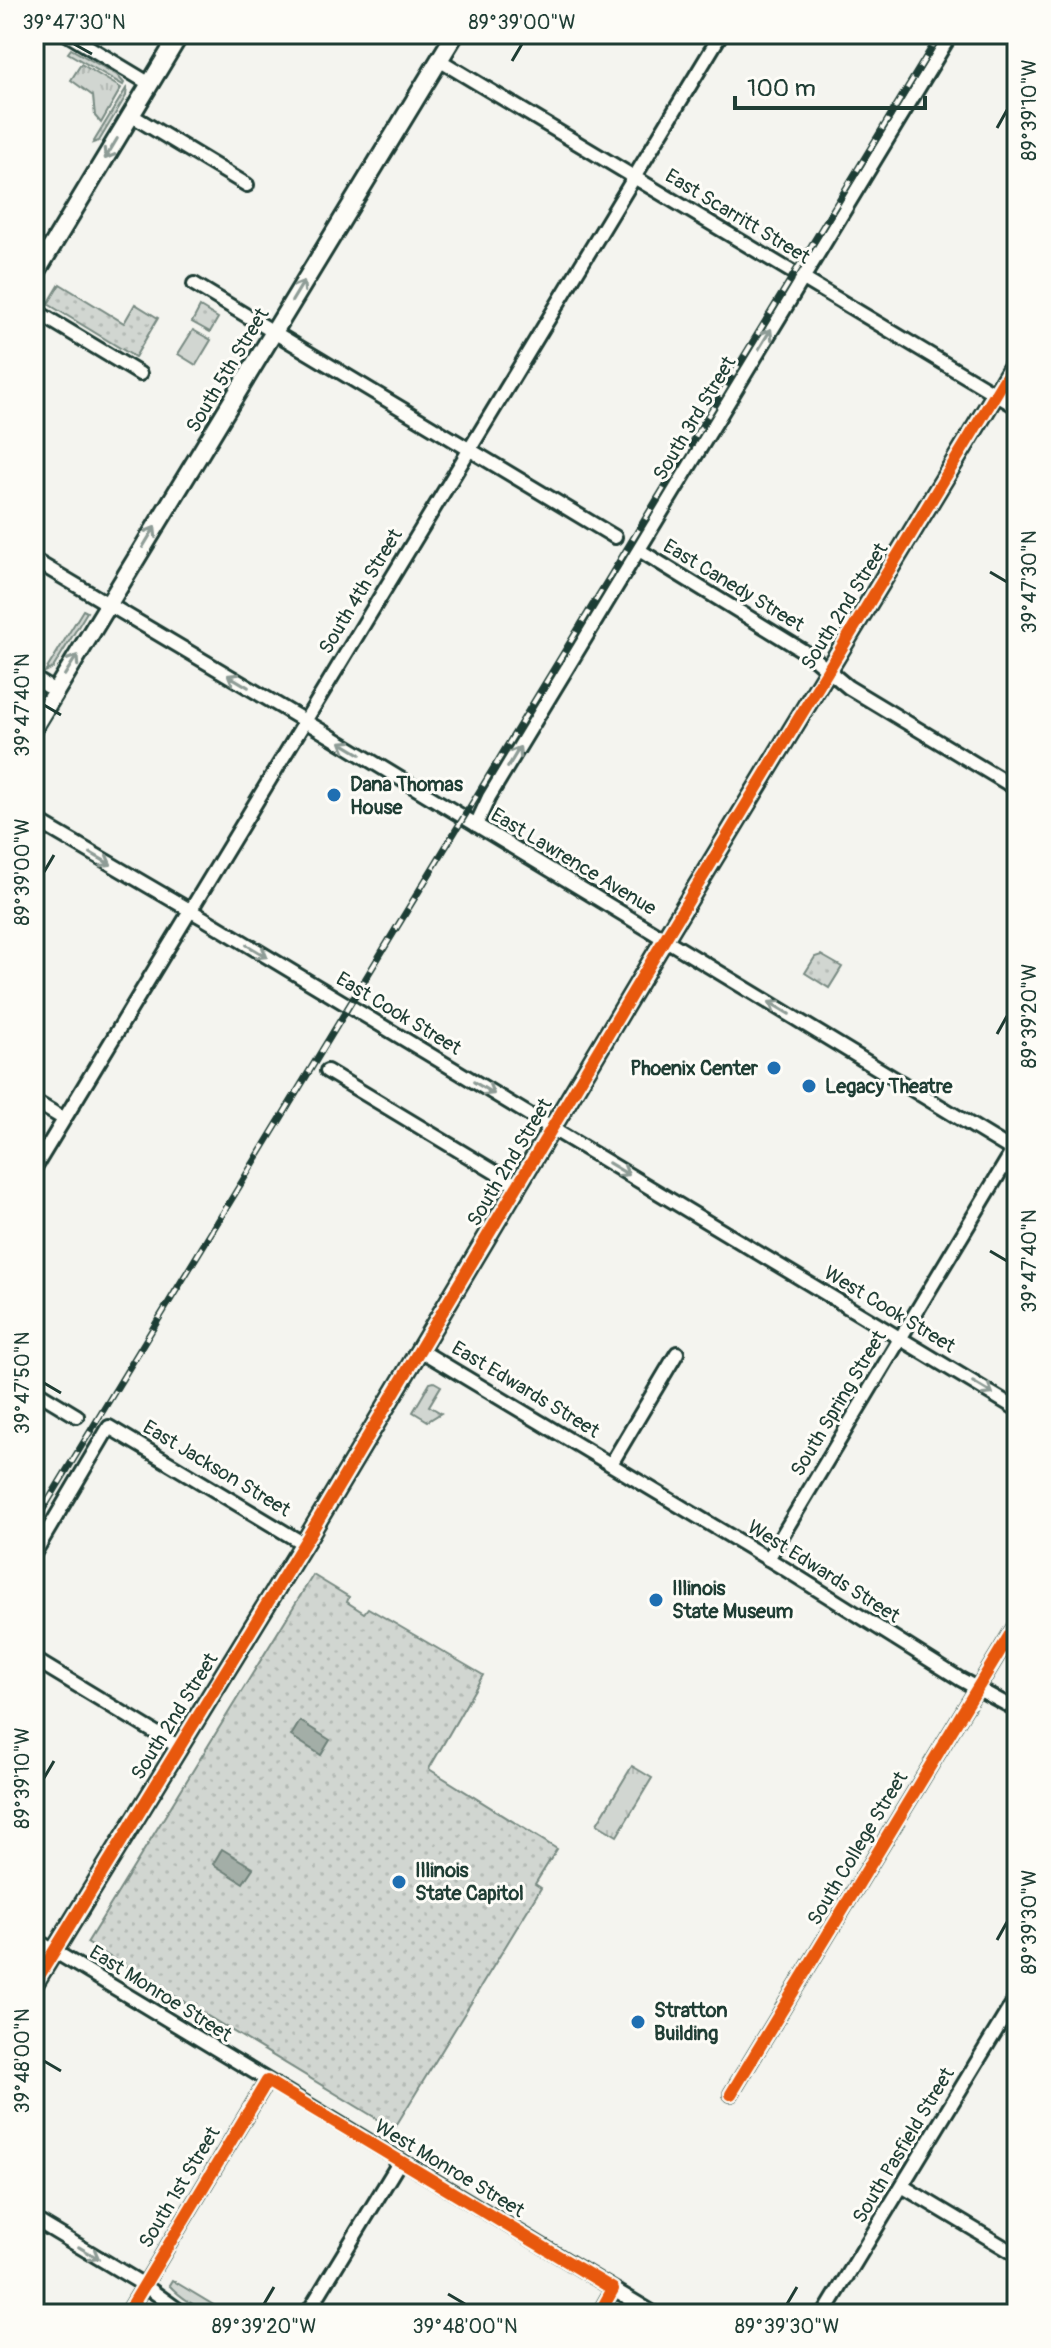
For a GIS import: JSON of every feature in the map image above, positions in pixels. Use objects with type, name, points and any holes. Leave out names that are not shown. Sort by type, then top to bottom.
[{"type":"main road","points":[[34,276],[180,34]]},
{"type":"main road","name":"South 5th Street","points":[[34,727],[455,34]]},
{"type":"main road","name":"South 2nd Street","points":[[34,1984],[304,1544],[665,939],[1017,359]]},
{"type":"street","points":[[67,34],[150,84]]},
{"type":"street","name":"South 4th Street","points":[[34,1169],[721,34]]},
{"type":"street","name":"South 3rd Street","points":[[476,825],[489,797],[951,34]]},
{"type":"street","name":"East Scarritt Street","points":[[439,60],[1017,407]]},
{"type":"street","points":[[131,115],[247,185]]},
{"type":"street","points":[[194,284],[615,537]]},
{"type":"street","points":[[34,310],[140,374]]},
{"type":"street","name":"East Canedy Street","points":[[639,550],[810,655],[848,687],[1013,787]]},
{"type":"street","name":"East Lawrence Avenue","points":[[34,560],[1016,1149]]},
{"type":"street","points":[[34,678],[55,691]]},
{"type":"street","points":[[1013,787],[1017,772]]},
{"type":"street","name":"East Cook Street","points":[[34,819],[743,1243]]},
{"type":"street","points":[[327,1071],[518,1186]]},
{"type":"street","points":[[34,1101],[64,1119]]},
{"type":"street","name":"South Spring Street","points":[[768,1559],[1016,1149]]},
{"type":"street","name":"West Cook Street","points":[[743,1243],[1017,1409]]},
{"type":"street","name":"East Edwards Street","points":[[420,1350],[611,1464]]},
{"type":"street","points":[[611,1464],[677,1353]]},
{"type":"street","points":[[34,1390],[77,1416]]},
{"type":"street","name":"East Jackson Street","points":[[34,1554],[109,1427],[304,1544]]},
{"type":"street","name":"West Edwards Street","points":[[611,1464],[1017,1710]]},
{"type":"street","name":"South College Street","points":[[731,2094],[1017,1623]]},
{"type":"street","points":[[34,1659],[179,1747]]},
{"type":"street","name":"East Monroe Street","points":[[34,1939],[267,2081]]},
{"type":"street","name":"South Pasfield Street","points":[[824,2314],[1017,1996]]},
{"type":"street","name":"West Monroe Street","points":[[267,2081],[655,2314]]},
{"type":"street","name":"South 1st Street","points":[[127,2314],[267,2081]]},
{"type":"street","points":[[307,2314],[400,2161]]},
{"type":"street","points":[[902,2186],[1017,2255]]},
{"type":"street","points":[[34,2219],[144,2285],[184,2314]]},
{"type":"street","points":[[599,2314],[613,2289]]},
{"type":"green space","points":[[71,49],[117,75],[123,85],[68,53]]},
{"type":"green space","points":[[81,64],[121,88],[101,123],[95,116],[93,96],[71,80]]},
{"type":"green space","points":[[127,87],[126,96],[99,141],[93,143]]},
{"type":"green space","points":[[60,284],[124,323],[135,304],[158,318],[135,357],[48,304]]},
{"type":"green space","points":[[200,307],[218,318],[210,332],[192,322]]},
{"type":"green space","points":[[193,330],[211,340],[196,365],[178,354]]},
{"type":"green space","points":[[83,610],[87,612],[53,668],[45,672]]},
{"type":"green space","points":[[821,955],[842,967],[829,988],[805,973],[815,957]]},
{"type":"green space","points":[[430,1383],[441,1386],[429,1406],[441,1413],[428,1421],[413,1412]]},
{"type":"green space","points":[[313,1575],[349,1597],[347,1602],[364,1613],[368,1608],[483,1675],[429,1769],[557,1849],[535,1884],[541,1888],[394,2129],[87,1943]]},
{"type":"green space","points":[[632,1766],[652,1778],[617,1836],[597,1824]]},
{"type":"green space","points":[[172,2280],[215,2306],[213,2310],[184,2298],[169,2285]]},
{"type":"shaded area","points":[[300,1721],[330,1740],[321,1755],[291,1736]]},
{"type":"shaded area","points":[[222,1849],[253,1868],[243,1883],[213,1864]]},
{"type":"railway","points":[[34,1524],[940,34]]},
{"type":"cycle path","points":[[34,1984],[308,1537],[657,952],[1017,359]]},
{"type":"cycle path","points":[[731,2094],[1017,1623]]},
{"type":"cycle path","points":[[127,2314],[267,2081],[613,2289],[599,2314]]},
{"type":"place","name":"Dana Thomas House","points":[[334,795]]},
{"type":"place","name":"Phoenix Center","points":[[774,1068]]},
{"type":"place","name":"Legacy Theatre","points":[[809,1086]]},
{"type":"place","name":"Illinois State Museum","points":[[656,1600]]},
{"type":"place","name":"Illinois State Capitol","points":[[399,1882]]},
{"type":"place","name":"Stratton Building","points":[[638,2022]]}]
